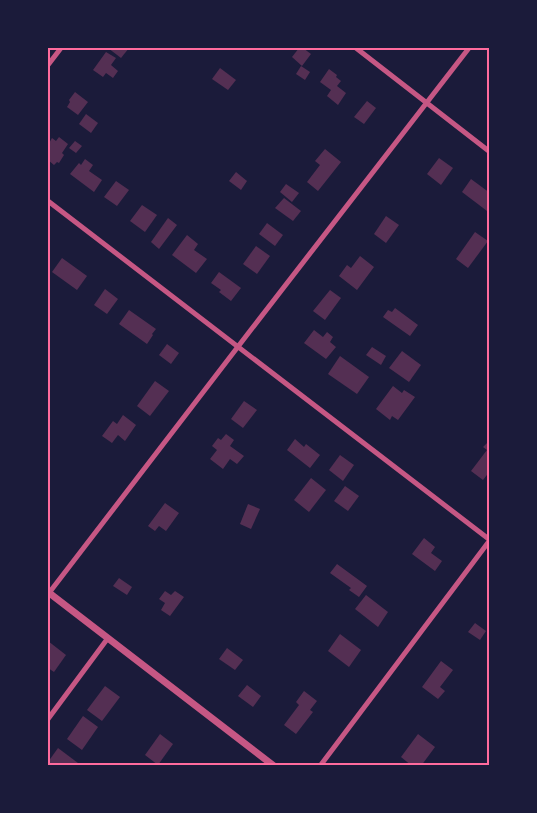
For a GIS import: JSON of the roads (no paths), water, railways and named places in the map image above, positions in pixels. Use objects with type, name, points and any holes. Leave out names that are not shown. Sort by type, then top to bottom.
[{"type":"street","points":[[48,65],[61,48]]},
{"type":"street","points":[[356,48],[490,152]]},
{"type":"street","points":[[274,766],[48,593],[469,48]]},
{"type":"street","points":[[48,201],[490,540],[320,766]]},
{"type":"street","points":[[48,719],[108,638]]}]
